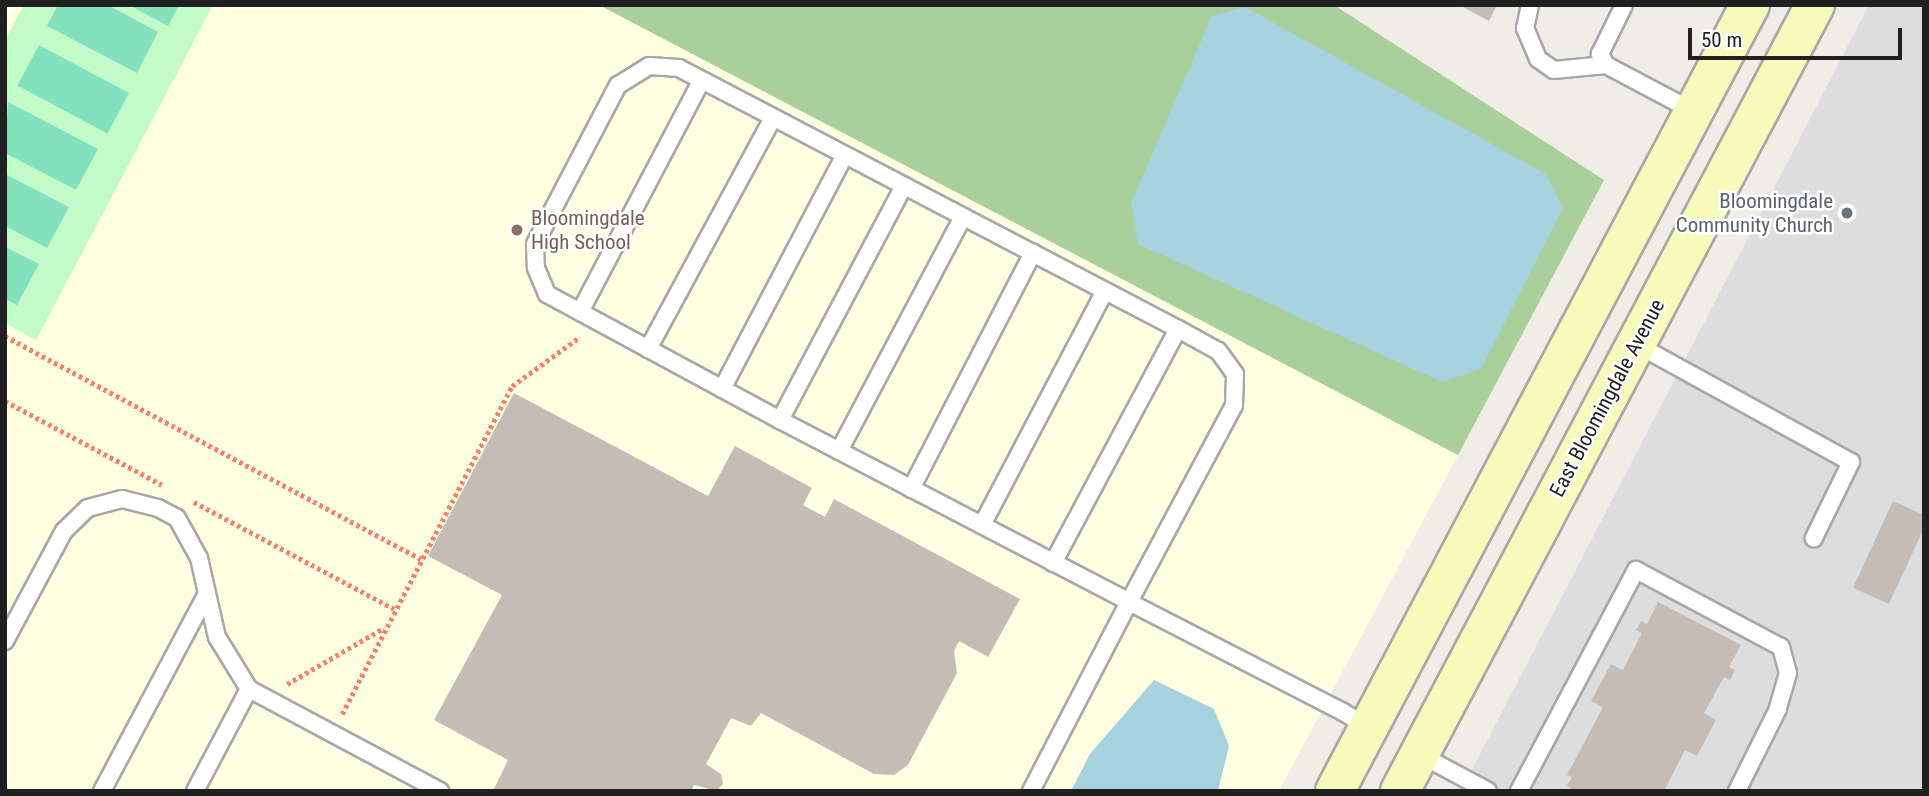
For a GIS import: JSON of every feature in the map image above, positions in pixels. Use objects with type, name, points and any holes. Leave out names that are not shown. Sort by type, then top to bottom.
[{"type":"main road","points":[[1335,791],[1750,5]]},
{"type":"main road","name":"East Bloomingdale Avenue","points":[[1400,791],[1815,5]]},
{"type":"main road","points":[[1368,727],[1419,754]]},
{"type":"lane","points":[[1530,5],[1525,28],[1538,59],[1554,69],[1606,65],[1693,111]]},
{"type":"lane","points":[[1606,65],[1600,54],[1624,5]]},
{"type":"lane","points":[[1031,791],[1129,602],[1234,405],[1235,374],[1219,351],[1178,329],[678,68],[649,65],[618,85],[535,244],[536,268],[547,294],[839,452],[982,525],[1054,563],[1129,602],[1368,727]]},
{"type":"lane","points":[[580,312],[702,80]]},
{"type":"lane","points":[[648,349],[773,118]]},
{"type":"lane","points":[[722,389],[845,155]]},
{"type":"lane","points":[[780,420],[904,186]]},
{"type":"lane","points":[[839,452],[963,217]]},
{"type":"lane","points":[[911,489],[1033,253]]},
{"type":"lane","points":[[982,525],[1105,291]]},
{"type":"lane","points":[[1054,563],[1178,329]]},
{"type":"lane","points":[[1636,344],[1851,462],[1814,538]]},
{"type":"lane","points":[[5,641],[64,531],[88,508],[122,499],[177,518],[199,558],[217,637],[249,689],[440,791]]},
{"type":"lane","points":[[1519,791],[1636,570],[1781,647],[1788,673],[1778,709],[1737,791]]},
{"type":"lane","points":[[102,791],[206,595]]},
{"type":"lane","points":[[195,791],[249,689]]},
{"type":"lane","points":[[1419,754],[1488,791]]},
{"type":"path","points":[[332,734],[384,627],[512,386],[600,323]]},
{"type":"path","points":[[5,336],[421,559]]},
{"type":"path","points":[[5,401],[176,492]]},
{"type":"path","points":[[188,498],[394,609]]},
{"type":"path","points":[[277,690],[384,627]]},
{"type":"shaded area","name":"Bloomingdale High School","points":[[5,5],[599,5],[1458,455],[1279,791],[5,791]]},
{"type":"shaded area","points":[[1869,5],[1924,5],[1924,791],[1461,791]]},
{"type":"green space","points":[[24,5],[213,5],[36,340],[5,323],[5,40]]},
{"type":"green space","points":[[58,5],[108,5],[158,32],[137,73],[47,26]]},
{"type":"green space","points":[[129,5],[179,5],[168,26]]},
{"type":"green space","points":[[599,5],[1334,5],[1604,180],[1458,455]]},
{"type":"green space","points":[[39,45],[129,93],[107,134],[17,86]]},
{"type":"green space","points":[[8,102],[98,149],[76,190],[5,153]]},
{"type":"green space","points":[[5,174],[69,207],[47,248],[5,226]]},
{"type":"green space","points":[[5,247],[39,264],[17,305],[5,299]]},
{"type":"water","points":[[1245,7],[1546,174],[1563,208],[1481,369],[1442,382],[1138,244],[1131,203],[1212,16]]},
{"type":"water","points":[[1154,680],[1214,709],[1229,746],[1218,791],[1071,791],[1090,754]]},
{"type":"building","points":[[1459,5],[1497,5],[1489,21]]},
{"type":"building","points":[[514,393],[708,496],[735,446],[812,488],[803,505],[825,517],[834,499],[1020,599],[988,657],[959,641],[954,651],[957,673],[908,765],[894,775],[874,774],[761,713],[751,726],[731,718],[706,764],[721,774],[723,784],[717,791],[694,785],[691,791],[493,791],[508,760],[434,720],[502,595],[428,556]]},
{"type":"building","points":[[1893,501],[1924,515],[1924,528],[1889,604],[1853,588]]},
{"type":"building","points":[[1658,602],[1741,645],[1729,667],[1735,670],[1730,680],[1724,677],[1704,713],[1716,720],[1697,756],[1685,750],[1664,791],[1574,791],[1567,785],[1572,777],[1567,775],[1603,707],[1591,701],[1611,664],[1623,670],[1642,633],[1636,630],[1641,621],[1647,624]]},
{"type":"place","name":"Bloomingdale Community Church","points":[[1847,213]]},
{"type":"place","name":"Bloomingdale High School","points":[[517,230]]}]
